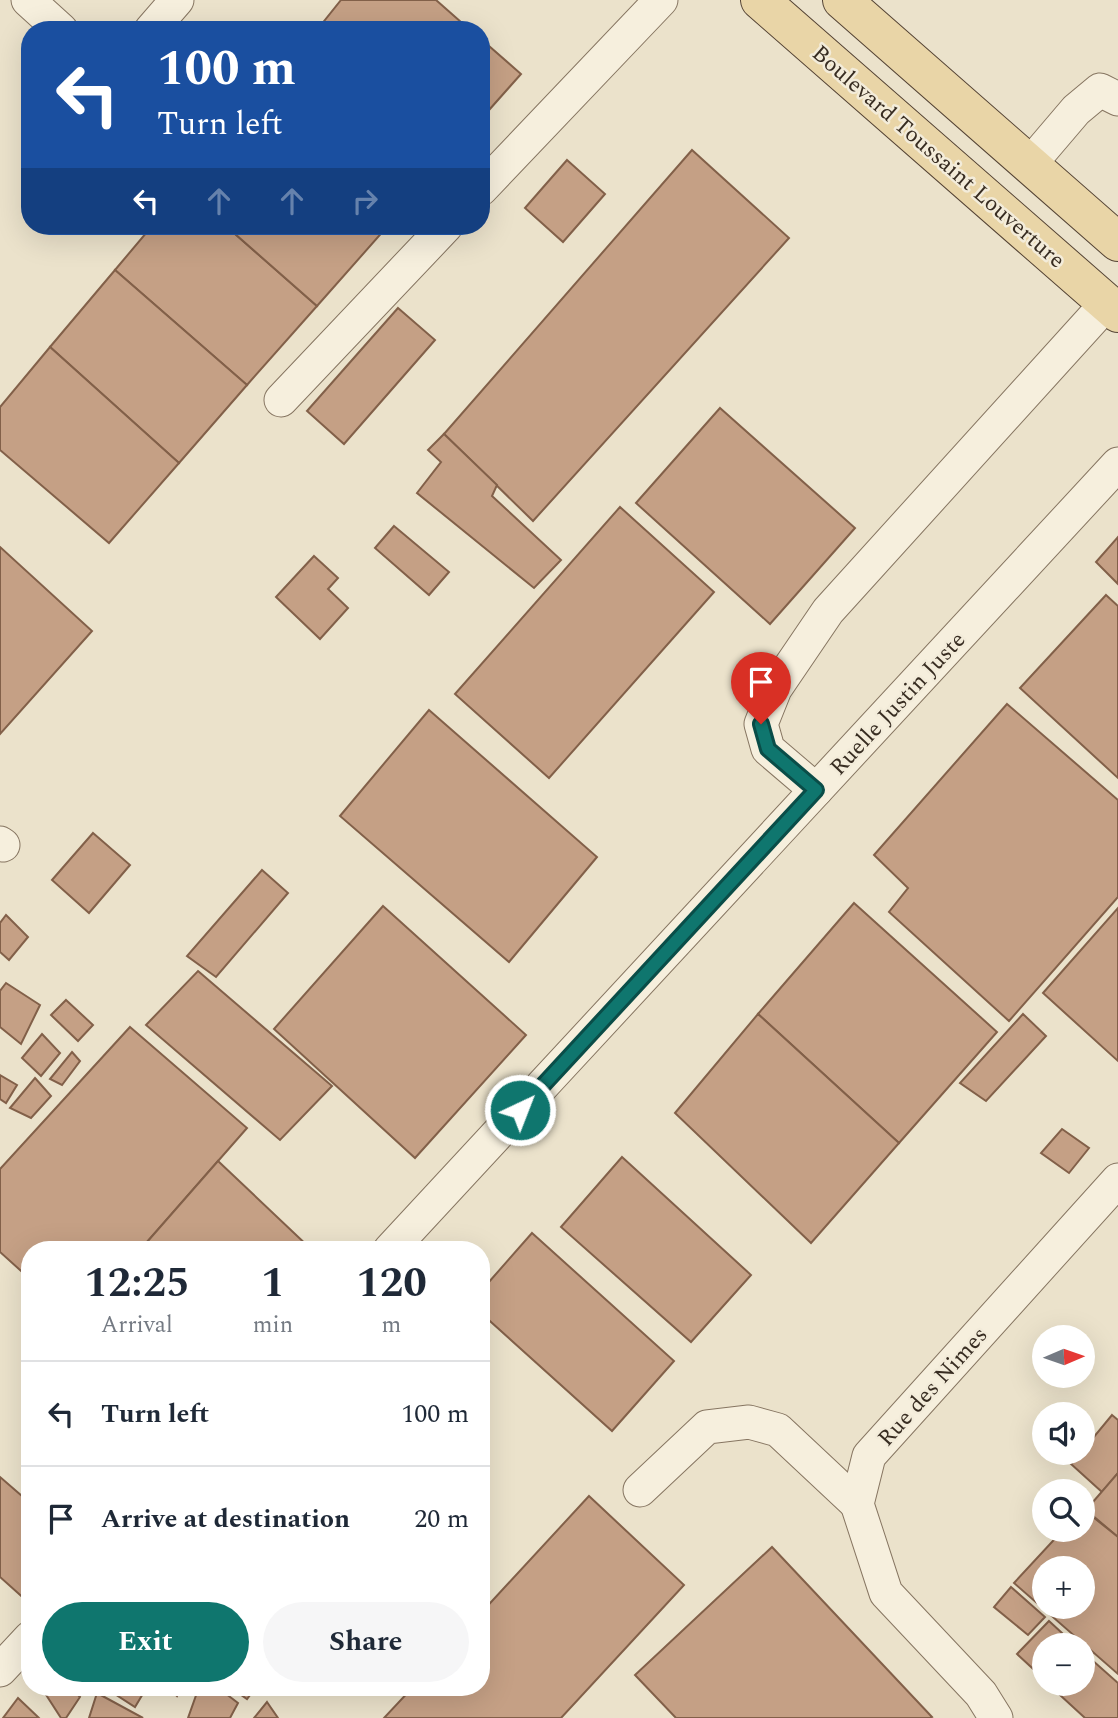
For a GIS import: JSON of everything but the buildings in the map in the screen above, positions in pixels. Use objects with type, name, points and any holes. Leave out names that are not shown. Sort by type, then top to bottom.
[{"type":"main road","name":"Boulevard Toussaint Louverture","points":[[760,0],[1112,308]]},
{"type":"main road","points":[[842,0],[1118,242]]},
{"type":"street","points":[[28,0],[51,21]]},
{"type":"street","points":[[159,21],[177,0]]},
{"type":"street","points":[[490,180],[661,0]]},
{"type":"street","points":[[1030,164],[1076,110],[1100,90],[1118,99]]},
{"type":"street","points":[[281,400],[437,235]]},
{"type":"street","points":[[816,790],[768,749],[761,724],[775,688],[828,611],[1112,308]]},
{"type":"street","name":"Ruelle Justin Juste","points":[[398,1241],[1118,464]]},
{"type":"street","name":"Rue des Nimes","points":[[857,1504],[869,1456],[1118,1180]]},
{"type":"street","points":[[640,1490],[707,1427],[749,1422],[778,1430],[857,1504],[886,1593],[981,1695],[996,1718]]},
{"type":"street","points":[[0,1670],[21,1648]]},
{"type":"route","points":[[520,1110],[816,790],[768,749],[761,724]]}]
